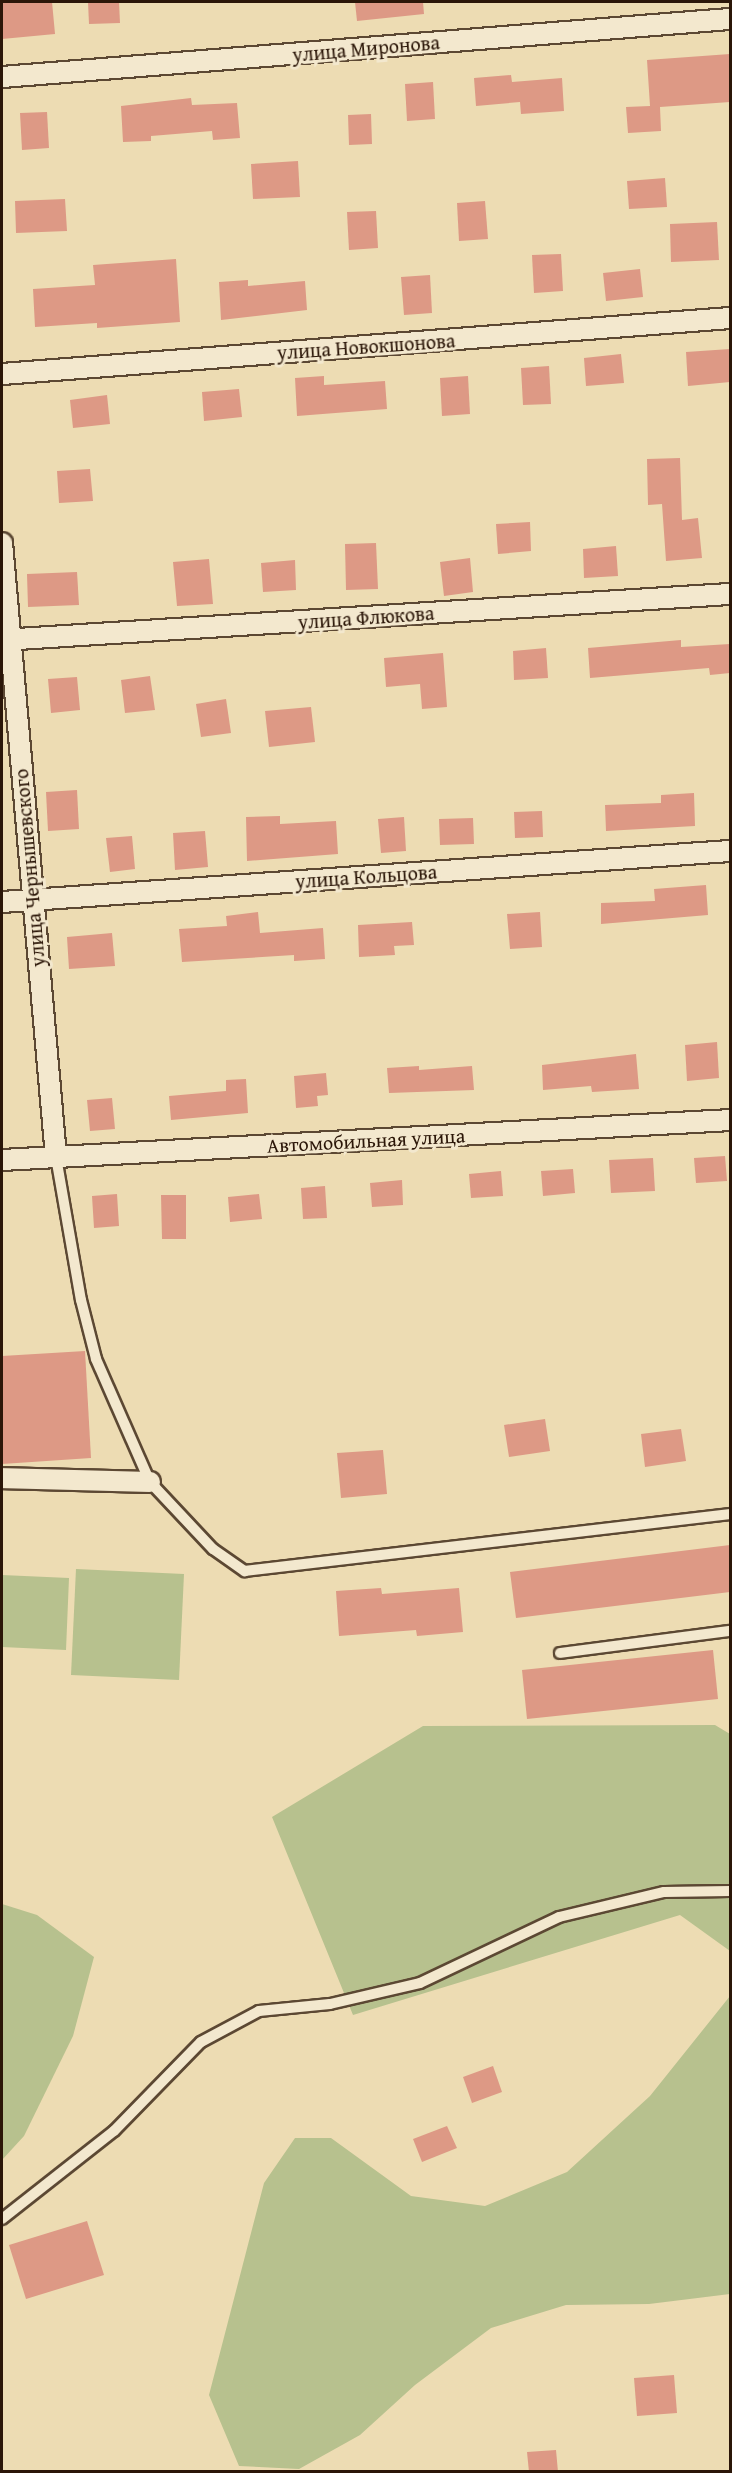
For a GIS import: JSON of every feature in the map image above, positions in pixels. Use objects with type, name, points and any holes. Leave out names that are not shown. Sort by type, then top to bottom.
[{"type":"street","name":"улица Миронова","points":[[2,77],[730,19]]},
{"type":"street","name":"улица Новокшонова","points":[[2,374],[730,318]]},
{"type":"street","name":"улица Чернышевского","points":[[2,543],[5,640],[56,1156]]},
{"type":"street","name":"улица Флюкова","points":[[5,640],[730,594]]},
{"type":"street","name":"улица Кольцова","points":[[2,902],[730,851]]},
{"type":"street","name":"Автомобильная улица","points":[[2,1160],[730,1120]]},
{"type":"street","points":[[2,1478],[150,1482]]},
{"type":"lane","points":[[56,1156],[81,1300],[96,1359],[150,1482],[213,1549],[245,1571],[730,1514]]},
{"type":"lane","points":[[560,1653],[730,1631]]},
{"type":"lane","points":[[2,2218],[114,2132],[201,2042],[259,2011],[330,2004],[420,1983],[559,1917],[664,1892],[730,1891]]},
{"type":"green space","points":[[76,1569],[184,1574],[179,1680],[71,1675]]},
{"type":"green space","points":[[2,1575],[69,1578],[66,1650],[2,1647]]},
{"type":"green space","points":[[715,1725],[730,1734],[730,1951],[680,1915],[353,2015],[272,1817],[423,1726]]},
{"type":"green space","points":[[2,1904],[37,1915],[94,1957],[73,2036],[24,2136],[2,2160]]},
{"type":"green space","points":[[730,1996],[730,2294],[649,2304],[566,2305],[491,2328],[415,2385],[360,2435],[299,2469],[239,2466],[209,2395],[264,2183],[295,2138],[331,2138],[411,2196],[485,2206],[567,2172],[650,2096]]},
{"type":"building","points":[[2,2],[52,2],[55,34],[2,39]]},
{"type":"building","points":[[88,2],[119,2],[120,23],[89,24]]},
{"type":"building","points":[[355,2],[423,2],[424,14],[357,21]]},
{"type":"building","points":[[730,54],[730,102],[660,107],[661,131],[628,133],[626,107],[650,106],[647,60]]},
{"type":"building","points":[[511,75],[512,82],[562,78],[564,111],[521,114],[520,102],[476,106],[474,78]]},
{"type":"building","points":[[433,82],[435,119],[407,121],[405,84]]},
{"type":"building","points":[[191,98],[192,105],[237,103],[240,138],[213,140],[212,131],[151,136],[151,141],[123,142],[121,106]]},
{"type":"building","points":[[47,112],[49,148],[22,150],[20,113]]},
{"type":"building","points":[[371,114],[372,144],[349,145],[348,115]]},
{"type":"building","points":[[298,161],[300,197],[253,199],[251,164]]},
{"type":"building","points":[[665,178],[667,207],[629,209],[627,181]]},
{"type":"building","points":[[65,199],[67,231],[16,233],[15,201]]},
{"type":"building","points":[[485,201],[488,239],[459,241],[457,203]]},
{"type":"building","points":[[376,211],[378,248],[349,250],[347,212]]},
{"type":"building","points":[[717,222],[719,260],[671,262],[670,224]]},
{"type":"building","points":[[561,254],[563,291],[534,293],[532,255]]},
{"type":"building","points":[[176,259],[180,322],[97,328],[97,323],[35,327],[33,289],[95,285],[93,265]]},
{"type":"building","points":[[640,269],[643,297],[606,301],[603,273]]},
{"type":"building","points":[[430,275],[432,313],[404,315],[401,277]]},
{"type":"building","points":[[248,280],[248,286],[305,281],[307,310],[221,320],[219,282]]},
{"type":"building","points":[[730,349],[730,382],[688,386],[686,352]]},
{"type":"building","points":[[621,354],[624,383],[586,386],[584,358]]},
{"type":"building","points":[[549,366],[551,404],[523,405],[521,368]]},
{"type":"building","points":[[324,376],[324,385],[385,381],[387,409],[297,416],[295,378]]},
{"type":"building","points":[[468,376],[470,414],[442,416],[440,378]]},
{"type":"building","points":[[239,389],[242,417],[204,421],[202,392]]},
{"type":"building","points":[[107,395],[110,424],[73,428],[70,400]]},
{"type":"building","points":[[680,458],[682,520],[698,518],[702,558],[666,561],[662,504],[648,505],[647,459]]},
{"type":"building","points":[[90,469],[93,501],[59,503],[57,471]]},
{"type":"building","points":[[530,522],[531,551],[498,554],[496,524]]},
{"type":"building","points":[[376,543],[378,589],[346,590],[345,544]]},
{"type":"building","points":[[616,546],[618,576],[584,578],[583,549]]},
{"type":"building","points":[[470,558],[473,592],[444,596],[440,562]]},
{"type":"building","points":[[209,559],[213,604],[177,606],[173,562]]},
{"type":"building","points":[[295,560],[296,590],[263,592],[261,563]]},
{"type":"building","points":[[77,572],[79,605],[28,607],[27,574]]},
{"type":"building","points":[[681,640],[681,647],[730,644],[730,673],[710,675],[709,668],[590,678],[588,648]]},
{"type":"building","points":[[546,648],[548,678],[514,680],[513,651]]},
{"type":"building","points":[[443,653],[447,707],[422,709],[420,684],[386,687],[384,658]]},
{"type":"building","points":[[150,676],[155,710],[125,713],[121,680]]},
{"type":"building","points":[[77,677],[80,710],[51,713],[48,679]]},
{"type":"building","points":[[226,699],[231,733],[201,737],[196,704]]},
{"type":"building","points":[[311,707],[315,742],[269,747],[265,711]]},
{"type":"building","points":[[77,790],[79,829],[48,831],[46,792]]},
{"type":"building","points":[[694,793],[695,826],[606,831],[605,805],[661,803],[661,795]]},
{"type":"building","points":[[542,811],[543,837],[515,838],[514,812]]},
{"type":"building","points":[[280,816],[280,824],[336,821],[338,854],[247,861],[246,817]]},
{"type":"building","points":[[404,817],[406,851],[381,853],[378,819]]},
{"type":"building","points":[[473,818],[474,844],[440,845],[439,819]]},
{"type":"building","points":[[205,831],[208,867],[175,870],[173,833]]},
{"type":"building","points":[[132,836],[135,869],[110,872],[106,838]]},
{"type":"building","points":[[706,885],[708,915],[601,924],[601,903],[655,901],[654,889]]},
{"type":"building","points":[[258,912],[260,933],[323,928],[325,959],[294,961],[294,955],[182,962],[179,929],[227,926],[226,916]]},
{"type":"building","points":[[540,912],[542,947],[510,949],[507,914]]},
{"type":"building","points":[[412,922],[414,945],[394,946],[395,955],[359,957],[358,925]]},
{"type":"building","points":[[112,933],[115,966],[69,969],[67,937]]},
{"type":"building","points":[[717,1042],[719,1078],[687,1081],[685,1045]]},
{"type":"building","points":[[636,1054],[639,1089],[592,1092],[591,1086],[543,1090],[542,1065]]},
{"type":"building","points":[[419,1066],[419,1070],[472,1066],[474,1090],[389,1093],[387,1068]]},
{"type":"building","points":[[326,1073],[328,1095],[317,1096],[318,1106],[296,1108],[294,1076]]},
{"type":"building","points":[[246,1079],[248,1113],[171,1120],[169,1096],[226,1091],[226,1080]]},
{"type":"building","points":[[112,1098],[115,1129],[90,1131],[87,1100]]},
{"type":"building","points":[[725,1156],[727,1181],[696,1183],[694,1158]]},
{"type":"building","points":[[653,1158],[655,1191],[611,1193],[609,1160]]},
{"type":"building","points":[[573,1169],[575,1193],[543,1196],[541,1171]]},
{"type":"building","points":[[501,1171],[503,1196],[471,1198],[469,1174]]},
{"type":"building","points":[[402,1180],[403,1205],[372,1207],[370,1183]]},
{"type":"building","points":[[325,1186],[327,1218],[303,1219],[301,1188]]},
{"type":"building","points":[[117,1194],[119,1226],[94,1228],[92,1196]]},
{"type":"building","points":[[259,1194],[262,1219],[230,1222],[228,1197]]},
{"type":"building","points":[[161,1195],[186,1195],[186,1239],[162,1239]]},
{"type":"building","points":[[85,1351],[91,1458],[2,1464],[2,1356]]},
{"type":"building","points":[[545,1419],[550,1451],[509,1457],[504,1425]]},
{"type":"building","points":[[681,1429],[686,1461],[645,1467],[641,1434]]},
{"type":"building","points":[[383,1450],[387,1494],[341,1498],[337,1453]]},
{"type":"building","points":[[730,1545],[730,1592],[516,1618],[510,1572]]},
{"type":"building","points":[[381,1588],[382,1594],[459,1588],[463,1632],[417,1636],[416,1630],[339,1636],[336,1591]]},
{"type":"building","points":[[713,1650],[718,1699],[527,1719],[522,1670]]},
{"type":"building","points":[[493,2066],[502,2092],[472,2103],[463,2077]]},
{"type":"building","points":[[447,2126],[457,2148],[422,2162],[413,2139]]},
{"type":"building","points":[[87,2221],[104,2275],[26,2299],[9,2245]]},
{"type":"building","points":[[674,2375],[677,2413],[637,2416],[634,2378]]},
{"type":"building","points":[[556,2450],[558,2472],[529,2472],[527,2452]]}]
